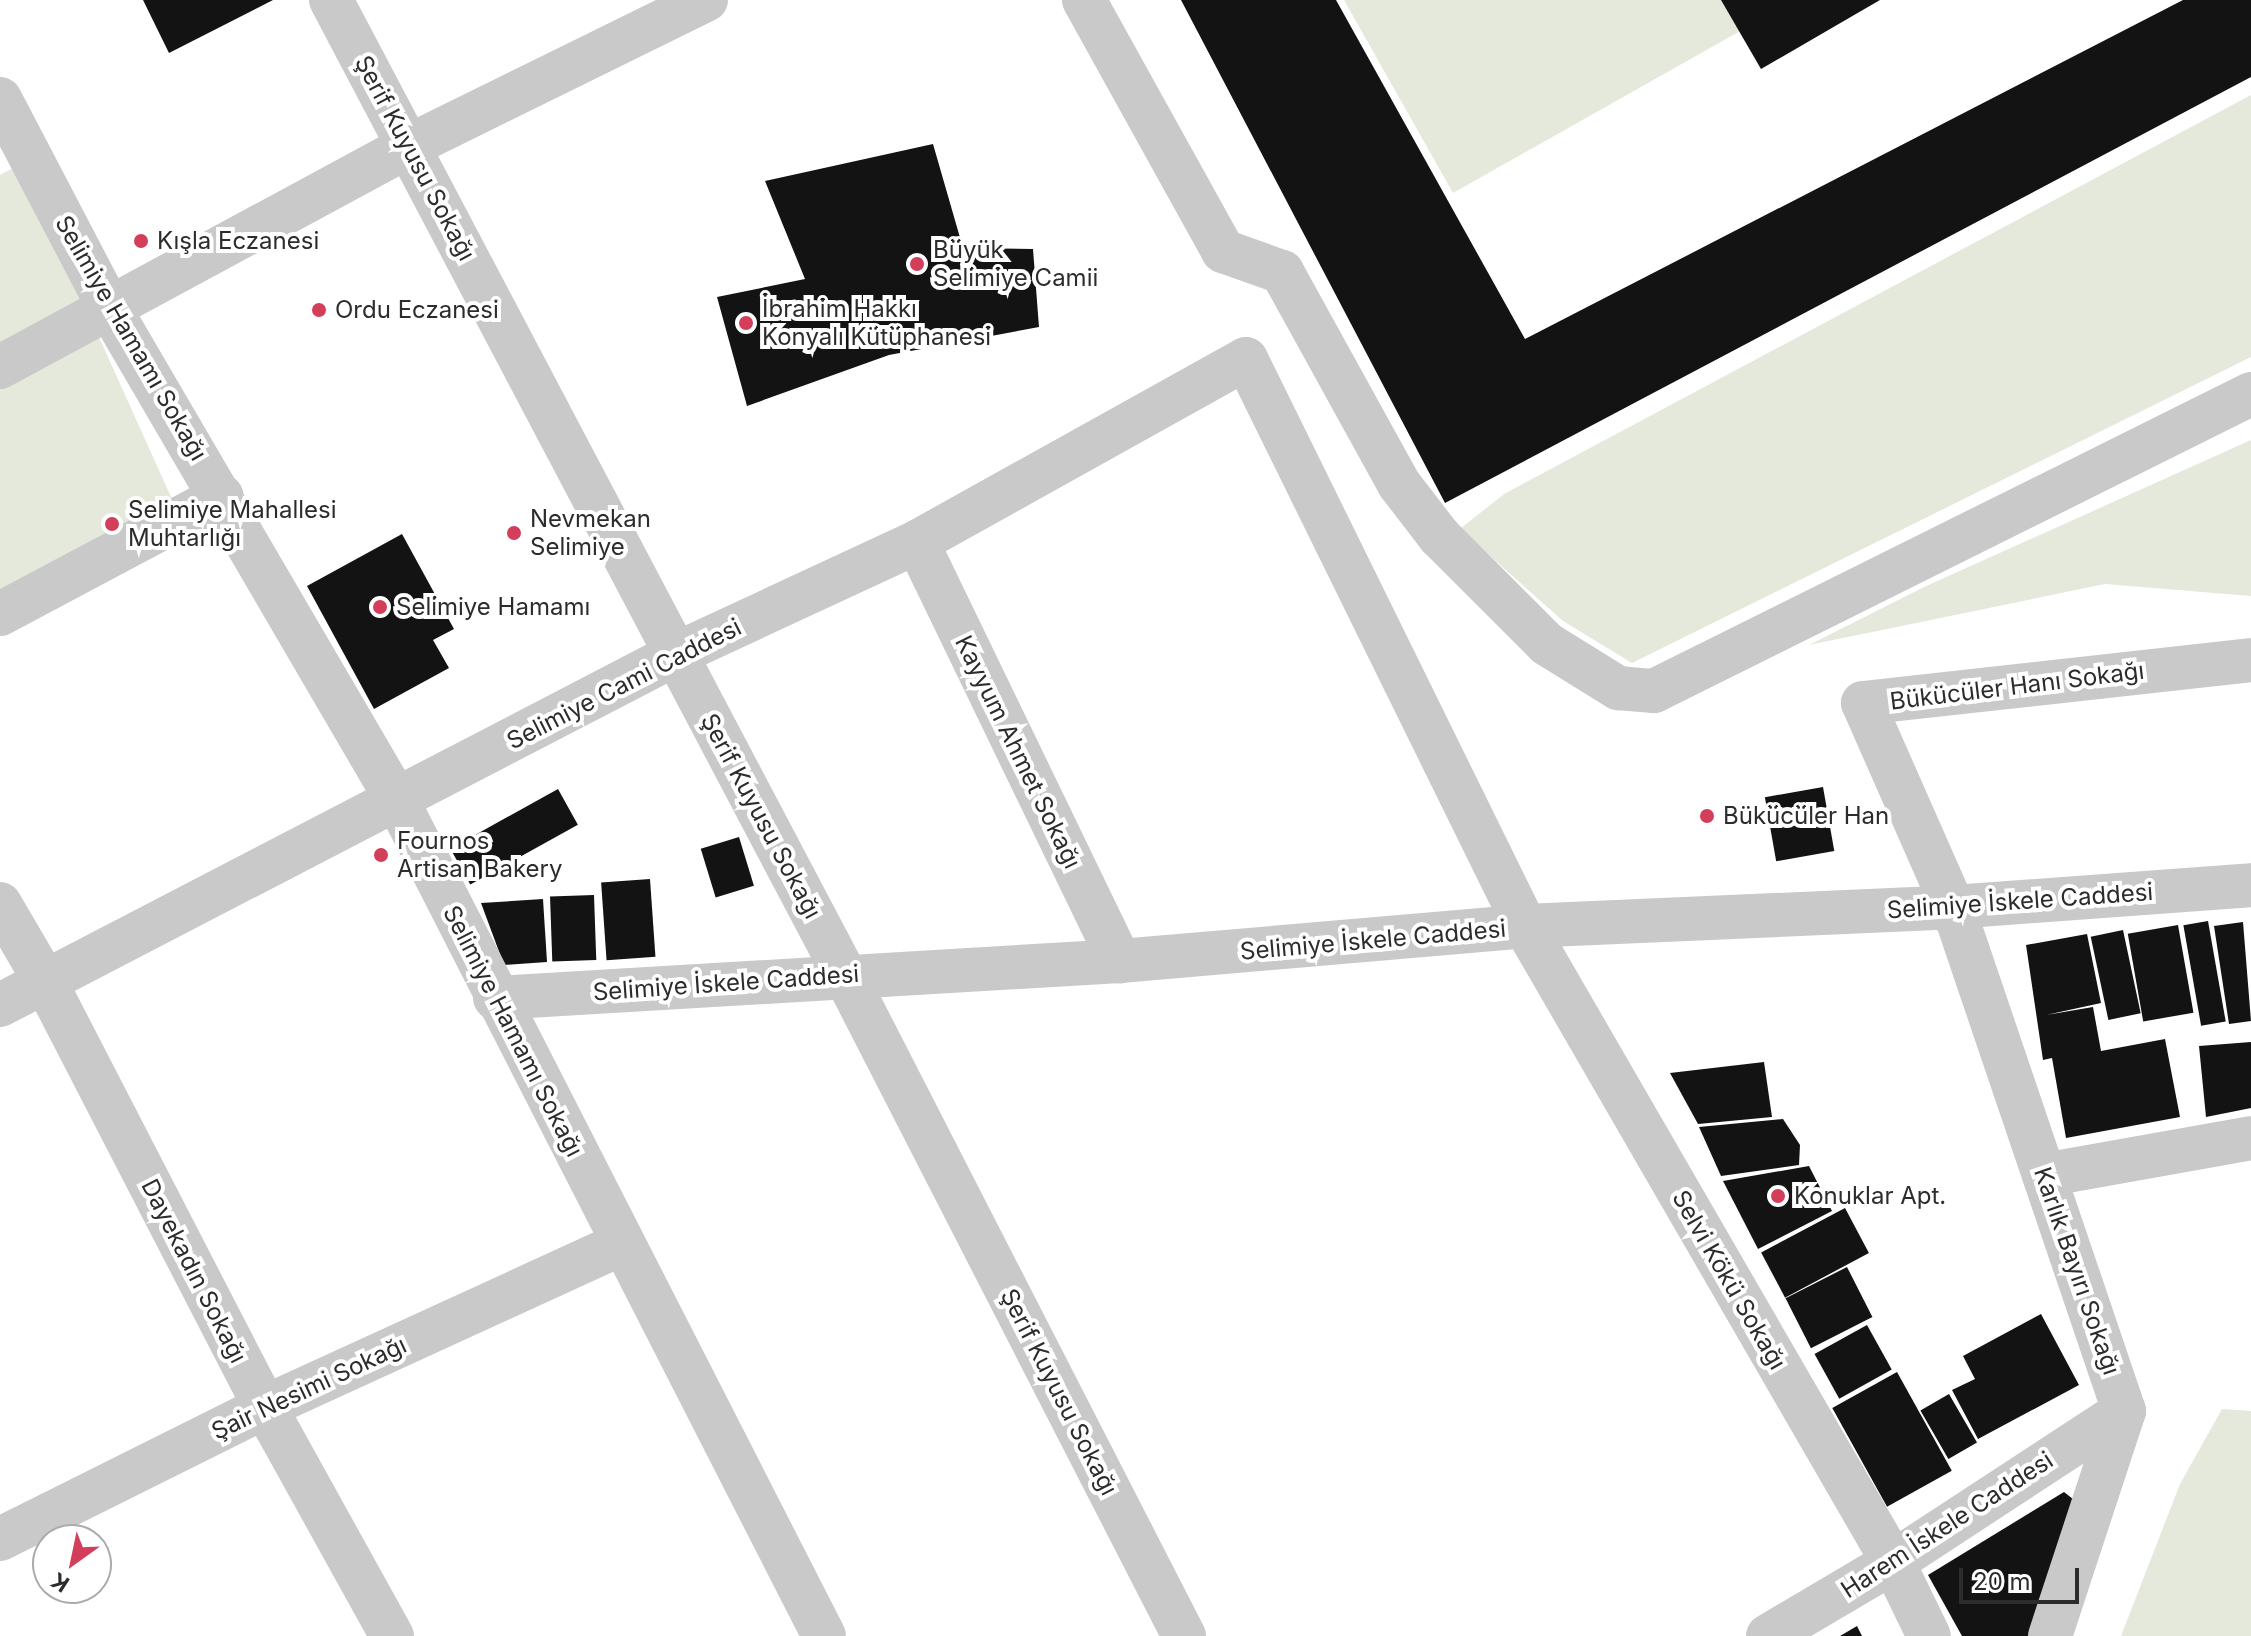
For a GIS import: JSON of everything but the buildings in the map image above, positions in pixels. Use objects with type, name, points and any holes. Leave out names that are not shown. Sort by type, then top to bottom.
[{"type":"street","name":"Şerif Kuyusu Sokağı","points":[[331,0],[845,975],[1184,1636]]},
{"type":"street","points":[[0,367],[409,146],[706,0]]},
{"type":"street","points":[[1084,0],[1223,251],[1282,272],[1399,484],[1431,526],[1547,644],[1618,688],[1654,691],[2251,394]]},
{"type":"street","name":"Selimiye Hamamı Sokağı","points":[[0,99],[14,160],[110,309],[222,496],[398,802],[495,998],[824,1636]]},
{"type":"street","name":"Selimiye Cami Caddesi","points":[[0,1005],[398,802],[676,654],[917,542],[1246,359]]},
{"type":"street","name":"Selvi Kökü Sokağı","points":[[1246,359],[1525,926],[1893,1562],[1929,1636]]},
{"type":"street","points":[[0,614],[222,496]]},
{"type":"street","name":"Kayyum Ahmet Sokağı","points":[[917,542],[1120,961]]},
{"type":"street","name":"Bükücüler Hanı Sokağı","points":[[1953,907],[1863,703],[2251,660]]},
{"type":"street","name":"Selimiye İskele Caddesi","points":[[495,998],[1120,961],[1525,926],[1953,907],[2251,885]]},
{"type":"street","name":"Dayekadın Sokağı","points":[[0,904],[45,981],[265,1407],[392,1636]]},
{"type":"street","name":"Karlık Bayırı Sokağı","points":[[1953,907],[2124,1411]]},
{"type":"street","points":[[2044,1175],[2251,1138]]},
{"type":"street","name":"Şair Nesimi Sokağı","points":[[0,1539],[265,1407],[621,1244]]},
{"type":"street","points":[[2050,1636],[2124,1411]]},
{"type":"street","name":"Harem İskele Caddesi","points":[[1768,1636],[1893,1562],[2124,1411]]},
{"type":"shaded area","points":[[1344,0],[1795,0],[1453,193]]},
{"type":"shaded area","points":[[2251,95],[2251,357],[1632,663],[1563,621],[1460,529],[1504,494]]},
{"type":"shaded area","points":[[21,164],[176,508],[0,599],[0,175]]},
{"type":"shaded area","points":[[2251,440],[2251,596],[2105,584],[1809,645],[1924,587]]},
{"type":"shaded area","points":[[2222,1409],[2251,1411],[2251,1636],[2121,1636],[2180,1484]]},
{"type":"place","name":"Kışla Eczanesi","points":[[141,241]]},
{"type":"place","name":"Büyük Selimiye Camii","points":[[917,264]]},
{"type":"place","name":"Ordu Eczanesi","points":[[319,310]]},
{"type":"place","name":"İbrahim Hakkı Konyalı Kütüphanesi","points":[[746,323]]},
{"type":"place","name":"Selimiye Mahallesi Muhtarlığı","points":[[112,524]]},
{"type":"place","name":"Nevmekan Selimiye","points":[[514,533]]},
{"type":"place","name":"Selimiye Hamamı","points":[[380,607]]},
{"type":"place","name":"Bükücüler Han","points":[[1707,816]]},
{"type":"place","name":"Fournos Artisan Bakery","points":[[381,855]]},
{"type":"place","name":"Konuklar Apt.","points":[[1778,1196]]}]
